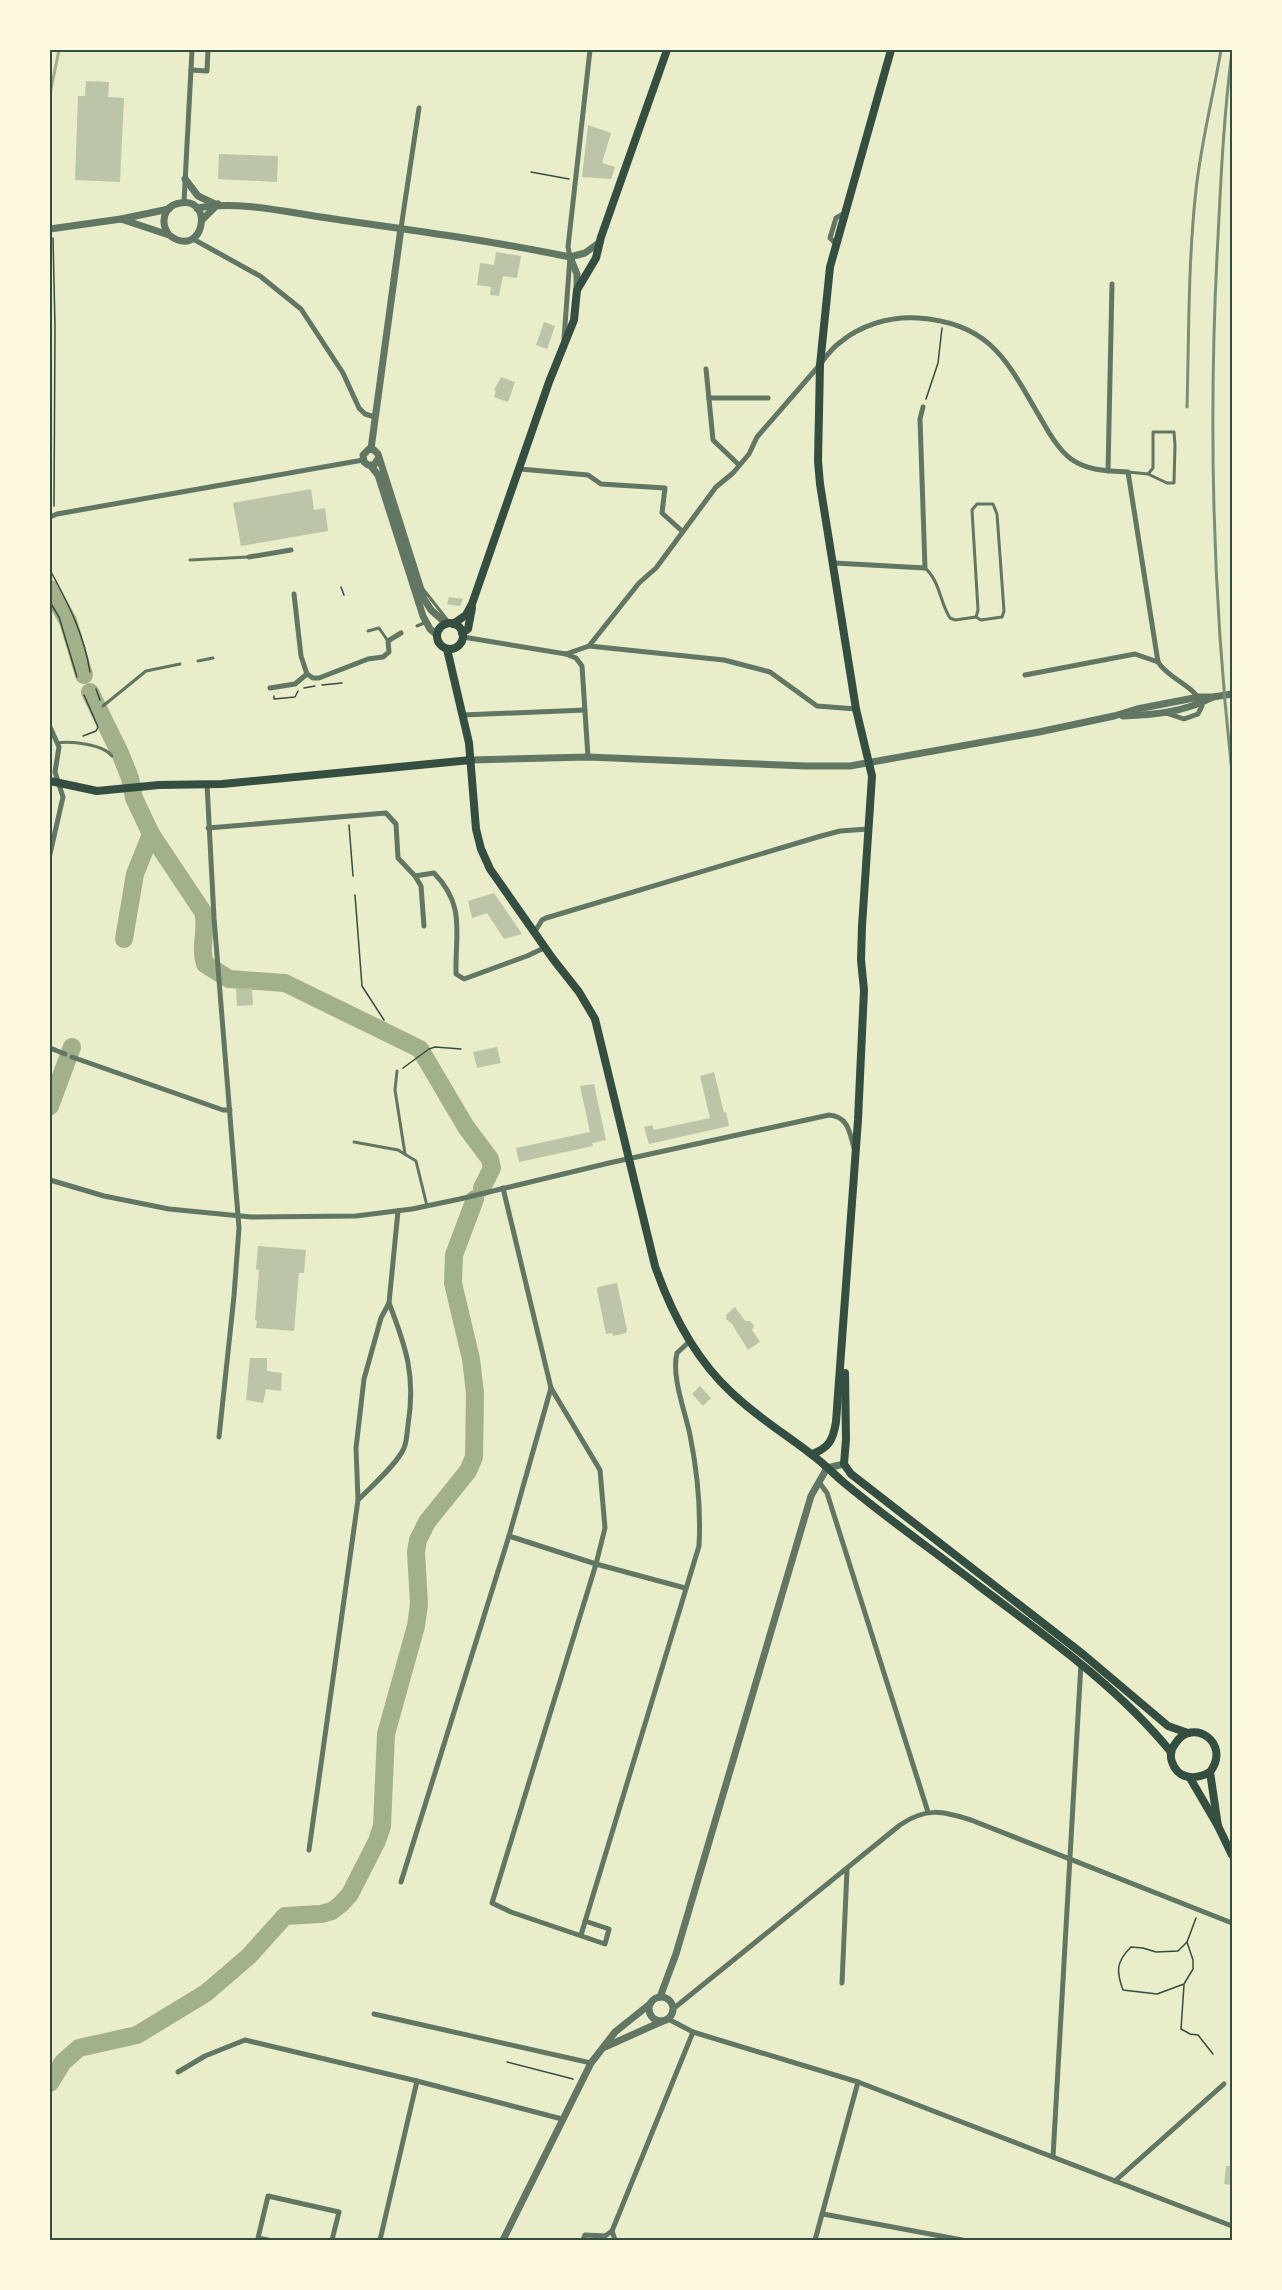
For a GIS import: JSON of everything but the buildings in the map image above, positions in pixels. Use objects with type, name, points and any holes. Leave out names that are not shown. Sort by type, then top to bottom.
[{"type":"main road","points":[[447,649],[460,645],[462,635],[468,629],[472,604],[574,320],[578,290],[596,258],[667,50]]},
{"type":"main road","points":[[812,1454],[827,1447],[834,1436],[844,1332],[864,990],[862,937],[872,776],[856,709],[818,461],[820,365],[830,267],[891,50]]},
{"type":"main road","points":[[472,604],[465,615],[440,627],[437,634],[439,644],[447,649],[463,715],[471,760],[476,829],[481,849],[490,869],[544,948],[579,992],[595,1019],[656,1266],[670,1305],[690,1341],[730,1391],[812,1454],[843,1482],[1081,1663],[1146,1723],[1172,1752]]},
{"type":"main road","points":[[450,624],[462,635]]},
{"type":"main road","points":[[53,781],[97,791],[207,784],[471,760]]},
{"type":"main road","points":[[844,1332],[846,1430],[844,1464],[851,1474],[1084,1654],[1168,1726],[1188,1733]]},
{"type":"main road","points":[[1197,1732],[1205,1735],[1214,1742],[1217,1752],[1216,1763],[1210,1772],[1201,1778],[1190,1778],[1177,1771],[1172,1762],[1172,1752],[1179,1738],[1188,1733],[1197,1732]]},
{"type":"main road","points":[[1210,1772],[1218,1826]]},
{"type":"main road","points":[[1190,1778],[1233,1855]]},
{"type":"street","points":[[184,202],[192,50]]},
{"type":"street","points":[[191,70],[207,71],[208,50]]},
{"type":"street","points":[[578,290],[577,274],[568,247],[590,50]]},
{"type":"street","points":[[371,449],[420,108]]},
{"type":"street","points":[[185,178],[202,199],[218,204],[402,228],[570,257],[585,253],[600,242]]},
{"type":"street","points":[[169,235],[164,225],[165,213],[173,205],[184,202],[197,208],[218,204]]},
{"type":"street","points":[[202,220],[218,204]]},
{"type":"street","points":[[52,229],[121,219],[169,208]]},
{"type":"street","points":[[193,239],[200,231],[202,220],[197,208]]},
{"type":"street","points":[[121,219],[180,241],[193,239],[260,276],[301,309],[348,380],[359,408],[365,414],[375,417]]},
{"type":"street","points":[[564,344],[570,257]]},
{"type":"street","points":[[1108,471],[1112,284]]},
{"type":"street","points":[[589,646],[639,583],[656,568],[716,487],[749,454],[757,437],[828,353],[844,339],[879,322],[908,318],[943,321],[986,339],[1010,367],[1064,453],[1079,464],[1108,471],[1128,472],[1158,662],[1166,673],[1200,700],[1201,711],[1189,719],[1164,713]]},
{"type":"street","points":[[706,369],[713,440],[739,465]]},
{"type":"street","points":[[709,398],[768,398]]},
{"type":"street","points":[[834,563],[925,568],[920,419],[923,407]]},
{"type":"street","points":[[371,449],[378,454],[419,584],[431,610],[450,624]]},
{"type":"street","points":[[371,449],[364,452],[363,460],[378,475],[426,622],[437,634]]},
{"type":"street","points":[[371,466],[378,459]]},
{"type":"street","points":[[50,518],[57,514],[363,460]]},
{"type":"street","points":[[520,469],[588,475],[601,484],[665,488],[662,513],[682,531]]},
{"type":"street","points":[[249,557],[291,550]]},
{"type":"street","points":[[294,594],[301,656],[307,674],[313,678],[319,678],[368,659],[383,657],[389,652],[388,641],[401,633]]},
{"type":"street","points":[[462,635],[566,654],[576,658],[582,666],[588,757]]},
{"type":"street","points":[[566,654],[589,646],[724,660],[770,672],[817,706],[856,709]]},
{"type":"street","points":[[1025,675],[1135,654],[1158,662]]},
{"type":"street","points":[[271,688],[295,684],[307,674]]},
{"type":"street","points":[[471,760],[588,757],[806,766],[869,764],[1114,716],[1162,704],[1233,694]]},
{"type":"street","points":[[1114,716],[1164,713],[1200,700]]},
{"type":"street","points":[[1162,704],[1164,713]]},
{"type":"street","points":[[463,715],[585,710]]},
{"type":"street","points":[[50,727],[59,753],[53,781],[63,797],[50,854]]},
{"type":"street","points":[[207,784],[208,828],[238,1216],[236,1273],[219,1437]]},
{"type":"street","points":[[208,828],[386,813],[396,824],[398,858],[421,886],[424,926]]},
{"type":"street","points":[[534,933],[542,920],[557,915],[840,831],[868,829]]},
{"type":"street","points":[[415,876],[434,873],[452,894],[458,918],[456,974],[464,979],[544,948]]},
{"type":"street","points":[[50,1048],[64,1054]]},
{"type":"street","points":[[72,1057],[223,1110],[230,1110]]},
{"type":"street","points":[[50,1180],[104,1196],[146,1205],[238,1216],[322,1218],[427,1206],[830,1115],[842,1118],[847,1125],[855,1150]]},
{"type":"street","points":[[503,1188],[551,1388],[600,1470],[605,1528],[492,1903],[511,1912],[605,1944],[609,1929],[585,1921]]},
{"type":"street","points":[[309,1850],[358,1500],[356,1448],[364,1379],[381,1318],[389,1303],[398,1211]]},
{"type":"street","points":[[358,1500],[404,1449],[411,1410],[411,1372],[405,1344],[389,1303]]},
{"type":"street","points":[[581,1935],[699,1546],[700,1529],[693,1457],[675,1360],[681,1347],[690,1341]]},
{"type":"street","points":[[401,1882],[509,1536],[551,1388]]},
{"type":"street","points":[[660,1997],[681,1935],[812,1496],[827,1468],[844,1464]]},
{"type":"street","points":[[819,1482],[827,1494],[928,1812]]},
{"type":"street","points":[[509,1536],[596,1564],[685,1588]]},
{"type":"street","points":[[1053,2157],[1081,1663]]},
{"type":"street","points":[[602,2048],[666,2020],[673,2009],[910,1818],[928,1812],[945,1812],[971,1820],[1233,1923]]},
{"type":"street","points":[[842,1983],[847,1870]]},
{"type":"street","points":[[503,2241],[591,2063],[615,2032],[654,1999],[660,1997],[671,2001],[673,2009]]},
{"type":"street","points":[[650,2004],[649,2012],[653,2018],[666,2020],[693,2032],[858,2082],[1233,2226]]},
{"type":"street","points":[[374,2014],[591,2063]]},
{"type":"street","points":[[615,2241],[612,2232],[693,2032]]},
{"type":"street","points":[[178,2072],[205,2056],[245,2040],[417,2081],[562,2119]]},
{"type":"street","points":[[381,2241],[417,2081]]},
{"type":"street","points":[[815,2241],[858,2082]]},
{"type":"street","points":[[1115,2181],[1224,2084]]},
{"type":"street","points":[[268,2241],[258,2238],[268,2196],[339,2212],[332,2241]]},
{"type":"street","points":[[823,2214],[962,2241]]},
{"type":"street","points":[[583,2241],[585,2235],[605,2235],[612,2232]]},
{"type":"lane","points":[[1128,472],[1148,474],[1167,483],[1174,483],[1173,432],[1153,432],[1153,468],[1148,474]]},
{"type":"lane","points":[[925,568],[932,574],[950,618],[955,620],[976,617],[981,620],[1002,617],[1005,610],[996,507],[988,502],[977,504],[972,510],[978,610],[976,617]]},
{"type":"lane","points":[[190,560],[249,557]]},
{"type":"lane","points":[[417,626],[426,622]]},
{"type":"lane","points":[[368,631],[379,628],[388,641]]},
{"type":"lane","points":[[198,661],[213,658]]},
{"type":"lane","points":[[103,706],[146,672],[180,664]]},
{"type":"lane","points":[[57,743],[105,749],[112,756]]},
{"type":"lane","points":[[397,1071],[395,1090],[405,1154]]},
{"type":"lane","points":[[354,1142],[387,1147],[416,1161],[427,1206]]},
{"type":"path","points":[[531,172],[576,180]]},
{"type":"path","points":[[52,229],[55,326],[54,503]]},
{"type":"path","points":[[923,407],[938,363],[943,321]]},
{"type":"path","points":[[50,570],[73,615],[86,650],[90,672]]},
{"type":"path","points":[[341,587],[344,595]]},
{"type":"path","points":[[50,602],[59,617],[78,677]]},
{"type":"path","points":[[271,688],[274,699],[295,697],[299,689],[342,683]]},
{"type":"path","points":[[75,744],[77,739],[98,727],[84,695]]},
{"type":"path","points":[[348,817],[353,876]]},
{"type":"path","points":[[355,895],[362,986],[384,1020]]},
{"type":"path","points":[[397,1071],[412,1064],[424,1052],[435,1047],[461,1049]]},
{"type":"path","points":[[1184,1984],[1157,1994],[1138,1993],[1123,1990],[1117,1975],[1122,1956],[1131,1947],[1156,1952],[1178,1951],[1187,1942],[1199,1911]]},
{"type":"path","points":[[1187,1942],[1193,1960],[1193,1969],[1184,1984],[1181,2029],[1198,2035],[1213,2054]]},
{"type":"path","points":[[507,2062],[582,2081]]},
{"type":"waterway","points":[[50,94],[59,50]]},
{"type":"waterway","points":[[50,589],[68,621],[84,675]]},
{"type":"waterway","points":[[90,692],[120,753],[130,778],[134,798],[151,834],[203,912],[205,964],[229,979],[285,983],[420,1049],[466,1127],[490,1159],[492,1168],[482,1188]]},
{"type":"waterway","points":[[124,939],[135,874],[151,834]]},
{"type":"waterway","points":[[50,1106],[72,1047]]},
{"type":"waterway","points":[[50,2083],[63,2062],[79,2048],[137,2035],[206,1993],[249,1956],[285,1916],[321,1914],[332,1911],[350,1894],[377,1841],[382,1826],[386,1734],[416,1626],[419,1604],[416,1552],[418,1540],[427,1522],[468,1471],[474,1457],[475,1393],[471,1359],[453,1283],[454,1255],[475,1199]]},
{"type":"railway","points":[[1187,407],[1193,217],[1201,155],[1221,50]]},
{"type":"railway","points":[[1232,52],[1219,214],[1213,372],[1216,571],[1232,772]]}]
